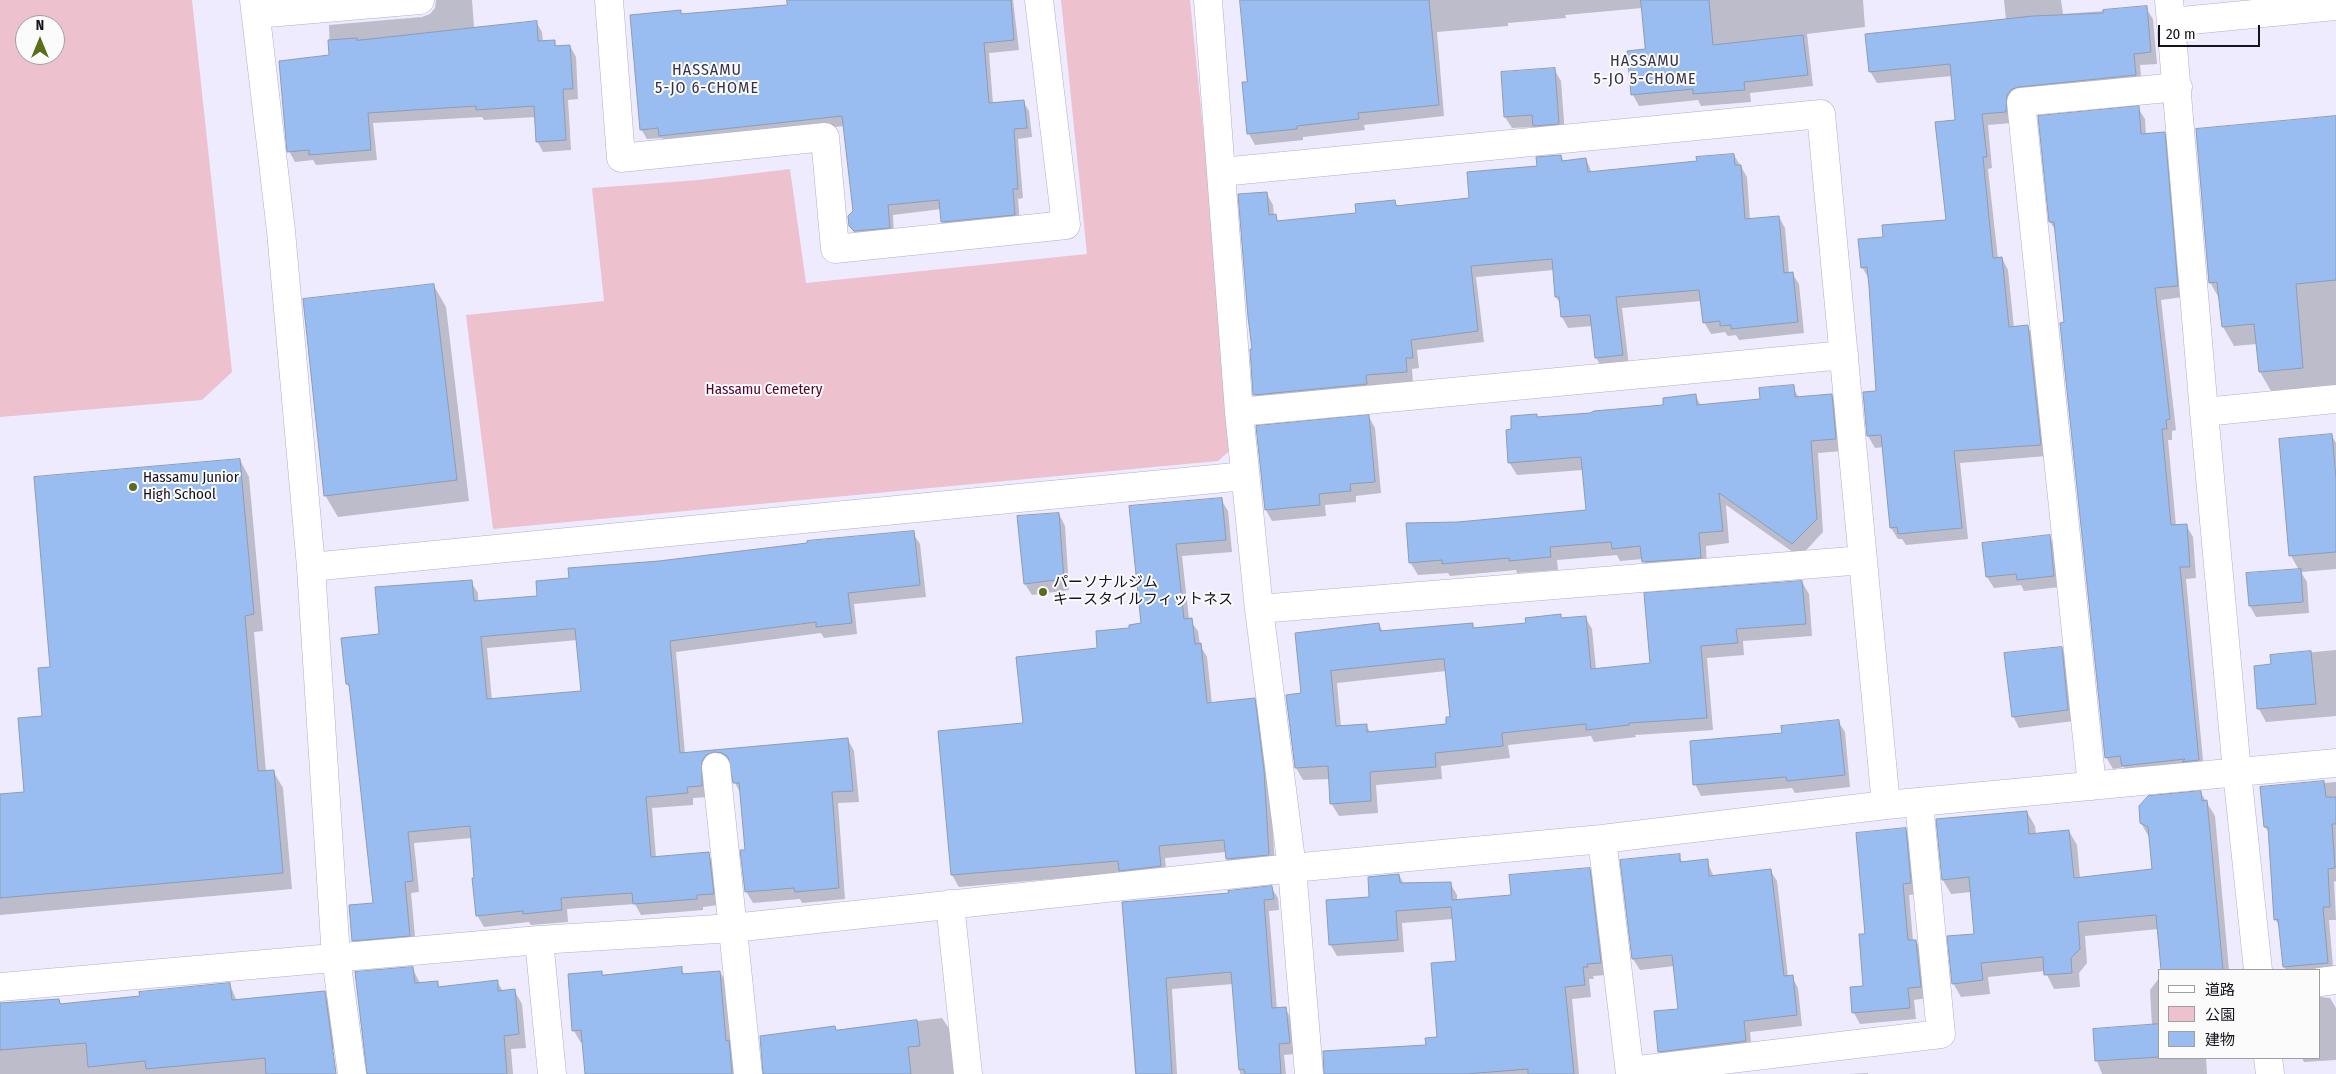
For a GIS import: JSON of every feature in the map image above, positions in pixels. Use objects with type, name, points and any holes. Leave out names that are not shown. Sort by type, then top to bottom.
[{"type":"street","points":[[352,1074],[336,958],[311,567],[281,231],[255,7],[420,0]]},
{"type":"street","points":[[609,0],[621,158],[824,136],[834,249],[1066,225],[1039,0]]},
{"type":"street","points":[[1208,0],[1245,476],[1259,609],[1292,868],[1309,1074]]},
{"type":"street","points":[[2258,969],[2237,772],[2170,11],[2336,6]]},
{"type":"street","points":[[2092,786],[2021,102],[2178,86]]},
{"type":"street","points":[[1221,172],[1821,114],[1886,805]]},
{"type":"street","points":[[1239,412],[1844,355]]},
{"type":"street","points":[[2204,412],[2336,399]]},
{"type":"street","points":[[311,567],[1245,476]]},
{"type":"street","points":[[1259,609],[1863,560]]},
{"type":"street","points":[[0,987],[539,940],[732,928],[1292,868],[1602,840],[1886,805],[2336,762]]},
{"type":"street","points":[[716,767],[748,1074]]},
{"type":"street","points":[[1602,840],[1630,1072],[1941,1034],[1919,802]]},
{"type":"street","points":[[950,904],[968,1074]]},
{"type":"street","points":[[539,940],[552,1074]]},
{"type":"street","points":[[2321,982],[2336,980]]},
{"type":"street","points":[[2268,1059],[2270,1074]]},
{"type":"green space","points":[[0,0],[192,0],[232,372],[202,400],[0,417]]},
{"type":"green space","name":"Hassamu Cemetery","points":[[1061,0],[1190,0],[1235,446],[1218,461],[493,529],[466,315],[604,301],[592,188],[699,180],[790,169],[806,283],[1087,254]]},
{"type":"building","points":[[787,0],[1011,0],[1014,40],[984,43],[989,103],[1024,100],[1027,128],[1014,129],[1018,189],[1013,189],[1015,215],[941,222],[939,200],[888,205],[890,228],[854,231],[849,226],[848,216],[853,211],[842,116],[659,136],[658,128],[640,130],[630,15],[681,10],[681,14],[787,5]]},
{"type":"building","points":[[1240,0],[1429,0],[1439,105],[1358,113],[1359,119],[1297,126],[1297,129],[1247,134],[1242,82],[1247,82]]},
{"type":"building","points":[[1641,0],[1709,0],[1713,45],[1803,35],[1808,75],[1744,82],[1745,90],[1693,94],[1693,89],[1631,95],[1627,51],[1645,49]]},
{"type":"building","points":[[2147,6],[2151,52],[2134,54],[2136,75],[2019,87],[2012,89],[2007,95],[2006,112],[1982,114],[1987,157],[1983,157],[1993,258],[2002,257],[2009,327],[2028,325],[2041,445],[1954,451],[1962,528],[1898,534],[1897,527],[1890,528],[1881,435],[1867,436],[1863,392],[1876,391],[1867,267],[1861,268],[1858,239],[1883,237],[1882,225],[1946,220],[1935,122],[1955,120],[1950,64],[1869,72],[1865,34],[2033,16],[2103,13],[2103,10]]},
{"type":"building","points":[[537,21],[538,41],[555,40],[555,46],[570,45],[573,89],[563,89],[566,140],[536,142],[534,106],[476,110],[476,106],[368,113],[371,150],[309,155],[309,150],[287,152],[279,61],[329,55],[328,40],[357,38],[357,40]]},
{"type":"building","points":[[1555,68],[1559,124],[1533,126],[1532,115],[1504,117],[1501,72]]},
{"type":"building","points":[[2139,106],[2141,134],[2165,132],[2178,286],[2155,288],[2170,419],[2166,420],[2167,429],[2162,429],[2171,525],[2187,524],[2190,567],[2180,567],[2199,760],[2182,762],[2185,759],[2122,766],[2120,756],[2105,758],[2060,323],[2064,322],[2054,222],[2049,222],[2038,116]]},
{"type":"building","points":[[2336,116],[2336,280],[2296,284],[2303,368],[2259,372],[2254,324],[2222,327],[2217,282],[2209,283],[2196,129]]},
{"type":"building","points":[[1734,154],[1735,165],[1741,165],[1745,219],[1779,216],[1784,273],[1793,272],[1798,322],[1731,329],[1731,325],[1720,326],[1720,321],[1703,323],[1699,290],[1616,297],[1623,355],[1595,358],[1590,315],[1561,317],[1559,297],[1555,297],[1552,259],[1471,266],[1478,331],[1411,340],[1413,358],[1406,358],[1407,372],[1366,375],[1367,384],[1253,395],[1250,349],[1252,349],[1238,194],[1267,192],[1269,215],[1276,214],[1277,221],[1356,213],[1355,204],[1395,200],[1396,206],[1469,198],[1467,172],[1537,166],[1536,157],[1561,155],[1562,161],[1586,158],[1588,172],[1697,161],[1696,157]]},
{"type":"building","points":[[434,284],[457,480],[324,496],[303,299]]},
{"type":"building","points":[[1794,385],[1795,397],[1832,394],[1836,439],[1811,441],[1817,519],[1792,544],[1719,493],[1723,531],[1699,533],[1701,558],[1642,562],[1640,546],[1612,549],[1611,542],[1550,547],[1551,557],[1509,561],[1509,558],[1442,564],[1442,560],[1409,563],[1406,523],[1458,522],[1586,510],[1581,457],[1508,463],[1506,430],[1511,429],[1511,416],[1537,414],[1537,417],[1663,405],[1663,398],[1696,394],[1697,405],[1760,399],[1759,388]]},
{"type":"building","points":[[1369,415],[1375,482],[1350,484],[1351,491],[1319,494],[1320,505],[1265,510],[1256,426]]},
{"type":"building","points":[[2332,434],[2336,478],[2336,552],[2289,556],[2279,439]]},
{"type":"building","points":[[240,459],[254,614],[245,616],[258,771],[274,770],[283,873],[0,898],[0,794],[24,792],[18,718],[42,716],[38,668],[50,667],[34,477]]},
{"type":"building","points":[[1222,498],[1226,540],[1176,544],[1184,619],[1192,618],[1195,644],[1201,643],[1207,703],[1255,698],[1264,770],[1269,855],[1226,859],[1224,840],[1159,846],[1161,866],[1119,871],[1118,861],[951,875],[938,731],[1023,723],[1016,657],[1097,648],[1096,631],[1129,628],[1129,625],[1141,623],[1129,506]]},
{"type":"building","points":[[1059,513],[1064,579],[1024,584],[1017,516]]},
{"type":"building","points":[[914,531],[920,585],[848,593],[852,623],[816,627],[816,622],[670,641],[680,753],[848,738],[853,791],[832,792],[839,888],[795,892],[794,888],[745,892],[740,850],[745,850],[739,783],[733,783],[728,757],[722,753],[714,752],[706,755],[702,761],[702,786],[687,787],[688,793],[646,797],[651,857],[709,852],[714,894],[697,895],[697,899],[633,904],[632,893],[561,898],[562,910],[523,914],[523,911],[476,916],[470,826],[408,832],[413,881],[405,882],[410,936],[352,941],[349,905],[373,903],[349,684],[346,684],[341,638],[379,634],[375,587],[472,580],[474,601],[537,596],[536,581],[569,578],[568,568],[659,561],[807,543],[807,541]],"holes":[[[575,629],[581,691],[487,699],[481,637]]]},
{"type":"building","points":[[2050,535],[2054,576],[2017,580],[2016,574],[1986,577],[1982,543]]},
{"type":"building","points":[[2301,569],[2303,602],[2249,606],[2246,573]]},
{"type":"building","points":[[1802,581],[1806,624],[1736,629],[1738,643],[1701,646],[1707,718],[1629,723],[1629,725],[1586,730],[1586,724],[1502,733],[1503,746],[1435,753],[1436,767],[1370,772],[1371,801],[1330,804],[1328,766],[1295,768],[1286,695],[1301,693],[1295,633],[1379,623],[1380,631],[1473,623],[1473,628],[1526,623],[1525,618],[1561,614],[1561,618],[1586,616],[1591,669],[1650,663],[1644,593]],"holes":[[[1444,659],[1450,717],[1446,717],[1446,724],[1367,732],[1367,724],[1336,726],[1331,671]]]},
{"type":"building","points":[[2062,647],[2068,710],[2012,717],[2004,653]]},
{"type":"building","points":[[2311,651],[2316,704],[2257,709],[2254,666],[2271,664],[2270,655]]},
{"type":"building","points":[[1839,720],[1845,775],[1787,781],[1786,777],[1693,785],[1690,741],[1782,733],[1781,726]]},
{"type":"building","points":[[2324,781],[2326,797],[2336,797],[2336,824],[2332,824],[2335,868],[2328,869],[2330,907],[2323,907],[2328,963],[2283,967],[2278,919],[2274,920],[2268,827],[2264,827],[2260,787]]},
{"type":"building","points":[[2201,791],[2202,801],[2207,800],[2223,969],[2161,969],[2156,915],[2078,922],[2080,949],[2071,958],[2072,973],[2044,975],[2043,957],[1981,963],[1983,980],[1952,984],[1947,936],[1974,934],[1969,877],[1942,880],[1936,819],[2027,811],[2029,834],[2069,830],[2074,878],[2152,869],[2148,827],[2140,823],[2139,806],[2148,796]]},
{"type":"building","points":[[1906,828],[1911,883],[1903,884],[1908,940],[1916,940],[1921,987],[1908,988],[1910,1008],[1852,1013],[1850,987],[1863,986],[1859,934],[1865,934],[1856,833]]},
{"type":"building","points":[[1680,854],[1680,862],[1708,859],[1709,876],[1771,869],[1784,976],[1793,975],[1797,1015],[1744,1021],[1746,1041],[1658,1052],[1654,1011],[1678,1009],[1672,955],[1632,959],[1620,860]]},
{"type":"building","points":[[1590,868],[1601,963],[1587,964],[1588,967],[1583,967],[1585,985],[1565,987],[1574,1074],[1528,1074],[1528,1069],[1466,1074],[1324,1074],[1323,1051],[1426,1045],[1425,1038],[1437,1037],[1431,963],[1456,961],[1451,907],[1396,911],[1398,940],[1329,945],[1326,900],[1369,897],[1368,877],[1399,874],[1400,883],[1451,882],[1452,900],[1511,895],[1509,875]]},
{"type":"building","points":[[1272,886],[1274,899],[1264,900],[1272,1008],[1286,1007],[1290,1043],[1279,1044],[1281,1074],[1245,1074],[1244,1069],[1239,1070],[1231,972],[1166,978],[1172,1074],[1136,1074],[1122,902],[1229,893],[1228,891]]},
{"type":"building","points":[[413,967],[415,983],[438,981],[438,987],[498,980],[498,991],[515,989],[519,1034],[504,1036],[507,1074],[367,1074],[355,972]]},
{"type":"building","points":[[682,967],[682,974],[720,971],[726,1041],[729,1040],[732,1074],[585,1074],[581,1030],[572,1031],[568,974],[602,971],[602,975]]},
{"type":"building","points":[[230,983],[232,1000],[325,991],[336,1074],[266,1074],[265,1058],[146,1069],[145,1061],[88,1067],[86,1043],[0,1050],[0,1003],[59,999],[60,1004],[140,996],[139,992]]},
{"type":"building","points":[[917,1020],[920,1046],[908,1047],[911,1074],[763,1074],[760,1036],[835,1026],[836,1030]]},
{"type":"building","points":[[2158,1024],[2158,1057],[2095,1061],[2093,1029]]},
{"type":"place","name":"Hassamu Junior High School","points":[[133,487]]},
{"type":"place","name":"パーソナルジム キースタイルフィットネス","points":[[1043,592]]},
{"type":"district","name":"HASSAMU 5-JO 5-CHOME","points":[[1645,71]]},
{"type":"district","name":"HASSAMU 5-JO 6-CHOME","points":[[707,80]]}]
